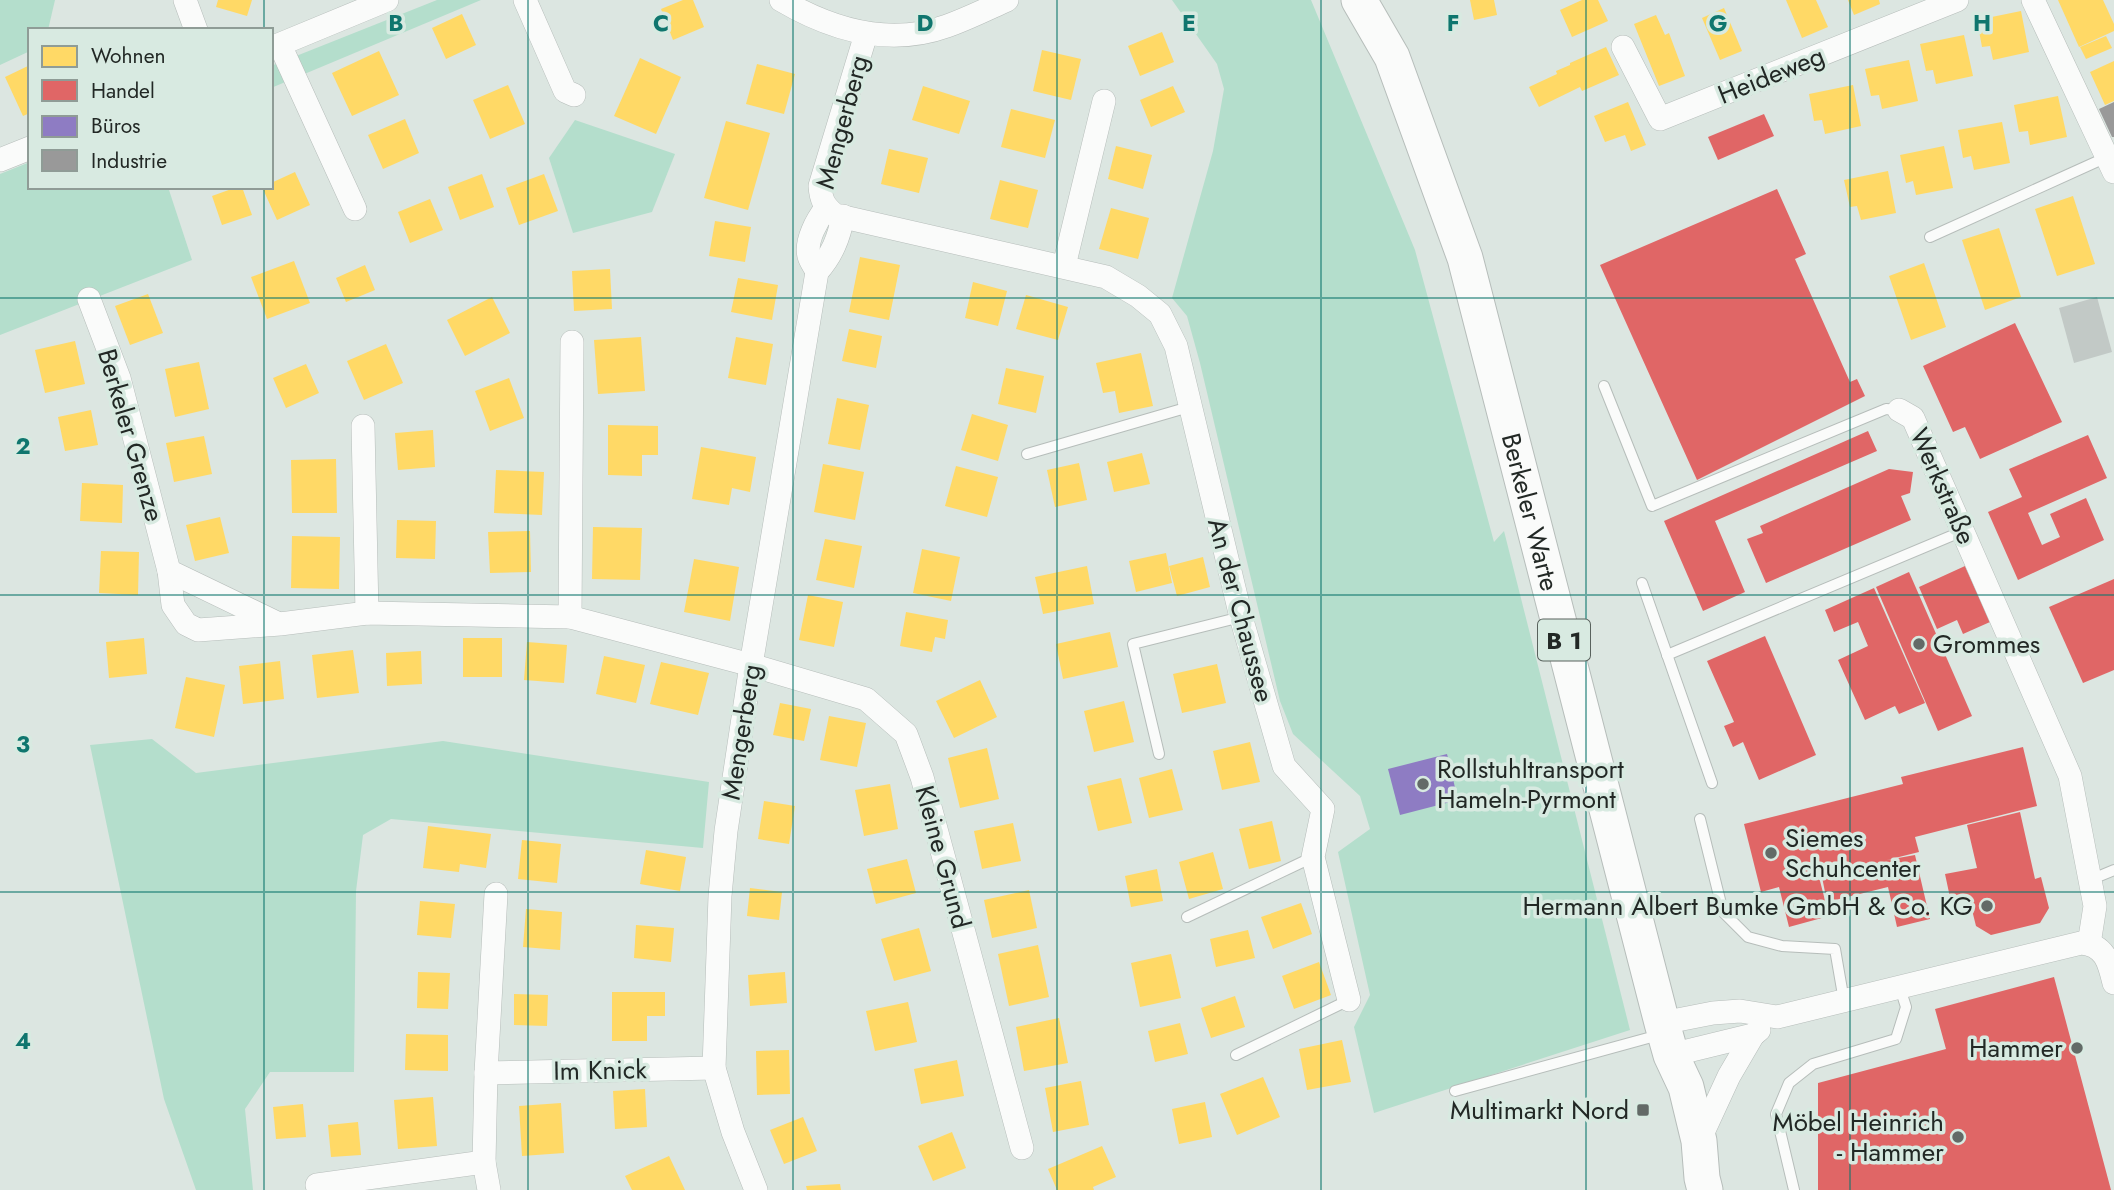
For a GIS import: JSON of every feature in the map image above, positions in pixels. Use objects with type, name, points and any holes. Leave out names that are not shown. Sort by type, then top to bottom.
[{"type":"main road","name":"Berkeler Warte","points":[[1359,0],[1392,57],[1465,257],[1666,1037],[1686,1087],[1699,1141],[1703,1184]]},
{"type":"main road","name":"Berkeler Warte","points":[[1384,0],[1392,57]]},
{"type":"main road","name":"Berkeler Warte","points":[[1666,1037],[1664,1085],[1679,1142],[1703,1184]]},
{"type":"street","points":[[186,0],[195,28]]},
{"type":"street","points":[[355,209],[276,47],[387,0]]},
{"type":"street","points":[[525,0],[565,90],[574,95]]},
{"type":"street","points":[[781,0],[831,25],[866,34],[900,36],[945,27],[1007,0]]},
{"type":"street","name":"Heideweg","points":[[1623,47],[1660,119],[1957,0]]},
{"type":"street","points":[[2033,0],[2111,164]]},
{"type":"street","name":"Mengerberg","points":[[756,1190],[733,1132],[714,1068],[720,896],[726,831],[817,272],[808,256],[816,223],[835,213],[821,196],[820,186],[866,34]]},
{"type":"street","points":[[1063,267],[1104,101]]},
{"type":"street","points":[[0,160],[28,149]]},
{"type":"street","name":"An der Chaussee","points":[[835,213],[1106,277],[1138,296],[1160,314],[1176,346],[1241,617],[1284,766],[1323,809],[1313,856],[1349,1000]]},
{"type":"street","name":"Berkeler Grenze","points":[[89,299],[119,378],[169,571],[173,605],[186,624],[198,630],[280,624],[367,613],[570,617],[751,665]]},
{"type":"street","points":[[570,617],[572,342]]},
{"type":"street","name":"Werkstraße","points":[[1899,410],[1913,418],[2070,776],[2095,906],[2089,944]]},
{"type":"street","points":[[363,426],[367,613]]},
{"type":"street","points":[[169,571],[280,624]]},
{"type":"street","name":"Kleine Grund","points":[[751,665],[866,699],[906,734],[922,777],[1022,1148]]},
{"type":"street","points":[[489,1190],[484,1162],[486,1073],[496,894]]},
{"type":"street","points":[[1666,1037],[1713,1013],[1740,1011],[1777,1017],[2069,945],[2089,944],[2102,950],[2108,959],[2114,982]]},
{"type":"street","points":[[1699,1141],[1728,1076],[1753,1035],[1777,1017]]},
{"type":"street","points":[[1666,1037],[1753,1035]]},
{"type":"street","name":"Im Knick","points":[[486,1073],[714,1068]]},
{"type":"street","points":[[317,1185],[484,1162]]},
{"type":"lane","points":[[1930,237],[2111,164]]},
{"type":"lane","name":"Werkstraße","points":[[1604,386],[1652,506],[1886,409],[1899,410]]},
{"type":"lane","points":[[1027,454],[1189,407]]},
{"type":"lane","points":[[1667,655],[1963,531]]},
{"type":"lane","points":[[1642,583],[1712,783]]},
{"type":"lane","points":[[1159,754],[1133,644],[1241,617]]},
{"type":"lane","points":[[1700,819],[1723,912],[1748,937],[1782,946],[1835,948],[1844,1001]]},
{"type":"lane","points":[[1187,918],[1313,856]]},
{"type":"lane","points":[[2090,880],[2114,870]]},
{"type":"lane","points":[[1794,1190],[1776,1114],[1789,1083],[1813,1064],[1896,1039],[1906,1007],[1900,988]]},
{"type":"lane","points":[[1236,1055],[1349,1000]]},
{"type":"lane","points":[[1455,1091],[1666,1037]]},
{"type":"green space","points":[[0,0],[55,0],[48,28],[28,28],[28,52],[0,65]]},
{"type":"green space","points":[[437,0],[481,0],[273,87],[273,65]]},
{"type":"green space","points":[[1172,0],[1311,0],[1415,250],[1494,542],[1504,531],[1630,1030],[1374,1113],[1354,1027],[1370,995],[1338,852],[1370,829],[1360,796],[1293,734],[1280,701],[1200,363],[1187,316],[1172,298],[1213,151],[1224,89],[1217,64]]},
{"type":"green space","points":[[575,120],[675,154],[652,212],[573,233],[549,158]]},
{"type":"green space","points":[[28,163],[28,189],[169,189],[192,260],[0,335],[0,174]]},
{"type":"green space","points":[[152,739],[196,773],[443,741],[709,782],[703,848],[391,819],[363,835],[356,891],[354,1072],[270,1072],[245,1109],[253,1190],[196,1190],[164,1099],[90,745]]},
{"type":"building: Wohnen","points":[[218,0],[252,0],[247,16],[216,7]]},
{"type":"building: Wohnen","points":[[683,0],[693,0],[704,27],[673,40],[661,9]]},
{"type":"building: Wohnen","points":[[1470,0],[1494,0],[1497,15],[1474,20]]},
{"type":"building: Wohnen","points":[[1582,0],[1598,0],[1608,21],[1572,37],[1560,10]]},
{"type":"building: Wohnen","points":[[1786,0],[1816,0],[1828,27],[1802,38]]},
{"type":"building: Wohnen","points":[[1848,0],[1879,0],[1880,4],[1854,15]]},
{"type":"building: Wohnen","points":[[2058,0],[2103,0],[2114,24],[2114,31],[2079,47]]},
{"type":"building: Wohnen","points":[[1724,8],[1742,51],[1720,60],[1702,18]]},
{"type":"building: Wohnen","points":[[2021,11],[2029,52],[1993,60],[1990,46],[1982,47],[1977,20]]},
{"type":"building: Wohnen","points":[[462,14],[476,45],[446,59],[432,28]]},
{"type":"building: Wohnen","points":[[1656,15],[1665,35],[1669,33],[1685,76],[1659,86],[1634,24]]},
{"type":"building: Wohnen","points":[[1162,32],[1174,62],[1140,76],[1128,46]]},
{"type":"building: Wohnen","points":[[1964,35],[1973,76],[1936,84],[1933,70],[1926,71],[1920,44]]},
{"type":"building: Wohnen","points":[[2106,36],[2112,48],[2086,59],[2080,47]]},
{"type":"building: Wohnen","points":[[1606,47],[1619,75],[1582,91],[1580,87],[1539,107],[1529,87],[1557,74],[1556,71],[1570,63]]},
{"type":"building: Wohnen","points":[[1042,50],[1081,59],[1071,100],[1033,91]]},
{"type":"building: Wohnen","points":[[379,51],[399,95],[352,116],[332,73]]},
{"type":"building: Wohnen","points":[[640,58],[681,77],[656,134],[614,116]]},
{"type":"building: Wohnen","points":[[1909,60],[1918,101],[1882,109],[1879,95],[1871,96],[1865,69]]},
{"type":"building: Wohnen","points":[[2114,61],[2114,101],[2105,105],[2090,72]]},
{"type":"building: Wohnen","points":[[757,64],[795,74],[784,114],[746,104]]},
{"type":"building: Wohnen","points":[[28,66],[28,114],[23,116],[5,77]]},
{"type":"building: Wohnen","points":[[508,85],[525,124],[490,139],[473,100]]},
{"type":"building: Wohnen","points":[[1853,85],[1861,126],[1825,134],[1822,120],[1814,121],[1809,94]]},
{"type":"building: Wohnen","points":[[923,86],[970,101],[959,134],[912,120]]},
{"type":"building: Wohnen","points":[[1173,86],[1185,112],[1151,127],[1140,100]]},
{"type":"building: Wohnen","points":[[2058,96],[2067,137],[2030,145],[2028,131],[2019,132],[2014,105]]},
{"type":"building: Wohnen","points":[[1628,102],[1646,145],[1631,151],[1625,135],[1605,142],[1594,116]]},
{"type":"building: Wohnen","points":[[1011,109],[1055,120],[1045,158],[1001,147]]},
{"type":"building: Wohnen","points":[[405,119],[419,153],[383,169],[368,135]]},
{"type":"building: Wohnen","points":[[726,121],[770,133],[748,210],[704,198]]},
{"type":"building: Wohnen","points":[[2002,122],[2010,163],[1974,170],[1971,156],[1963,158],[1958,130]]},
{"type":"building: Wohnen","points":[[1116,146],[1152,155],[1143,189],[1108,179]]},
{"type":"building: Wohnen","points":[[1944,146],[1953,188],[1916,195],[1913,181],[1906,183],[1900,155]]},
{"type":"building: Wohnen","points":[[889,149],[928,158],[919,193],[881,184]]},
{"type":"building: Wohnen","points":[[1888,171],[1896,213],[1861,220],[1857,206],[1850,207],[1844,180]]},
{"type":"building: Wohnen","points":[[295,172],[310,205],[277,220],[263,189],[273,189],[273,182]]},
{"type":"building: Wohnen","points":[[482,174],[494,207],[460,220],[448,187]]},
{"type":"building: Wohnen","points":[[544,174],[558,211],[519,225],[506,188]]},
{"type":"building: Wohnen","points":[[1000,180],[1038,190],[1028,228],[990,219]]},
{"type":"building: Wohnen","points":[[231,189],[243,189],[252,215],[222,225],[212,196]]},
{"type":"building: Wohnen","points":[[2073,196],[2095,264],[2057,276],[2035,209]]},
{"type":"building: Wohnen","points":[[430,199],[443,230],[410,243],[398,212]]},
{"type":"building: Wohnen","points":[[1111,208],[1149,218],[1138,259],[1099,249]]},
{"type":"building: Wohnen","points":[[715,221],[751,227],[745,262],[709,256]]},
{"type":"building: Wohnen","points":[[1999,228],[2021,297],[1985,310],[1962,240]]},
{"type":"building: Wohnen","points":[[860,257],[900,265],[889,320],[849,312]]},
{"type":"building: Wohnen","points":[[294,261],[310,303],[267,319],[251,277]]},
{"type":"building: Wohnen","points":[[1924,263],[1946,327],[1911,340],[1889,276]]},
{"type":"building: Wohnen","points":[[365,265],[375,290],[346,302],[336,278]]},
{"type":"building: Wohnen","points":[[610,269],[612,309],[574,311],[572,271]]},
{"type":"building: Wohnen","points":[[738,278],[778,285],[772,320],[731,312]]},
{"type":"building: Wohnen","points":[[973,282],[1007,291],[998,326],[965,318]]},
{"type":"building: Wohnen","points":[[148,294],[163,333],[130,345],[115,306]]},
{"type":"building: Wohnen","points":[[1026,295],[1068,307],[1058,340],[1016,329]]},
{"type":"building: Wohnen","points":[[492,297],[510,333],[465,356],[447,320]]},
{"type":"building: Wohnen","points":[[849,329],[882,336],[876,368],[842,361]]},
{"type":"building: Wohnen","points":[[641,337],[645,391],[598,394],[594,340]]},
{"type":"building: Wohnen","points":[[736,337],[773,344],[766,385],[728,378]]},
{"type":"building: Wohnen","points":[[75,341],[85,384],[45,393],[35,350]]},
{"type":"building: Wohnen","points":[[386,344],[403,383],[364,400],[347,361]]},
{"type":"building: Wohnen","points":[[1141,353],[1153,406],[1119,413],[1115,391],[1103,393],[1096,363]]},
{"type":"building: Wohnen","points":[[199,362],[209,409],[175,417],[165,369]]},
{"type":"building: Wohnen","points":[[306,364],[319,393],[286,408],[273,378]]},
{"type":"building: Wohnen","points":[[1006,368],[1044,376],[1036,413],[998,404]]},
{"type":"building: Wohnen","points":[[509,378],[524,418],[490,431],[475,391]]},
{"type":"building: Wohnen","points":[[837,398],[869,405],[860,450],[828,444]]},
{"type":"building: Wohnen","points":[[91,410],[98,445],[65,451],[58,417]]},
{"type":"building: Wohnen","points":[[972,414],[1008,425],[998,461],[961,450]]},
{"type":"building: Wohnen","points":[[608,425],[658,426],[658,455],[642,455],[642,476],[608,475]]},
{"type":"building: Wohnen","points":[[433,430],[435,467],[398,470],[395,433]]},
{"type":"building: Wohnen","points":[[204,436],[212,474],[174,482],[166,443]]},
{"type":"building: Wohnen","points":[[701,447],[756,457],[750,492],[732,488],[729,505],[692,499]]},
{"type":"building: Wohnen","points":[[1142,453],[1150,484],[1114,492],[1107,462]]},
{"type":"building: Wohnen","points":[[336,459],[337,513],[292,513],[291,460]]},
{"type":"building: Wohnen","points":[[1079,463],[1087,500],[1055,507],[1047,470]]},
{"type":"building: Wohnen","points":[[823,464],[864,472],[855,520],[814,512]]},
{"type":"building: Wohnen","points":[[956,466],[998,477],[987,517],[945,506]]},
{"type":"building: Wohnen","points":[[496,470],[544,472],[542,515],[494,513]]},
{"type":"building: Wohnen","points":[[82,483],[123,485],[122,523],[80,521]]},
{"type":"building: Wohnen","points":[[220,517],[229,553],[195,561],[186,525]]},
{"type":"building: Wohnen","points":[[397,520],[436,521],[435,559],[396,558]]},
{"type":"building: Wohnen","points":[[593,527],[642,528],[640,580],[592,579]]},
{"type":"building: Wohnen","points":[[530,531],[531,572],[490,573],[488,532]]},
{"type":"building: Wohnen","points":[[292,536],[340,537],[339,589],[291,588]]},
{"type":"building: Wohnen","points":[[825,539],[862,546],[854,588],[816,580]]},
{"type":"building: Wohnen","points":[[922,549],[960,557],[951,601],[913,593]]},
{"type":"building: Wohnen","points":[[101,551],[139,552],[138,595],[99,593]]},
{"type":"building: Wohnen","points":[[1166,553],[1172,583],[1136,592],[1129,561]]},
{"type":"building: Wohnen","points":[[1203,557],[1210,587],[1177,596],[1169,566]]},
{"type":"building: Wohnen","points":[[694,559],[739,567],[730,621],[684,612]]},
{"type":"building: Wohnen","points":[[1087,566],[1094,604],[1043,614],[1035,577]]},
{"type":"building: Wohnen","points":[[808,595],[843,602],[834,647],[799,640]]},
{"type":"building: Wohnen","points":[[906,612],[948,620],[945,639],[935,637],[932,652],[900,646]]},
{"type":"building: Wohnen","points":[[1110,632],[1118,667],[1063,679],[1056,644]]},
{"type":"building: Wohnen","points":[[144,638],[147,674],[109,678],[106,642]]},
{"type":"building: Wohnen","points":[[463,638],[502,638],[502,677],[463,677]]},
{"type":"building: Wohnen","points":[[527,642],[567,645],[564,683],[524,680]]},
{"type":"building: Wohnen","points":[[353,650],[359,693],[317,698],[312,655]]},
{"type":"building: Wohnen","points":[[421,651],[422,684],[387,686],[386,653]]},
{"type":"building: Wohnen","points":[[604,656],[645,665],[636,703],[596,694]]},
{"type":"building: Wohnen","points":[[280,661],[284,699],[243,704],[239,666]]},
{"type":"building: Wohnen","points":[[661,662],[709,673],[698,715],[650,704]]},
{"type":"building: Wohnen","points":[[1217,664],[1226,703],[1182,713],[1173,674]]},
{"type":"building: Wohnen","points":[[186,677],[225,685],[214,737],[175,728]]},
{"type":"building: Wohnen","points":[[980,680],[997,717],[954,738],[936,701]]},
{"type":"building: Wohnen","points":[[1124,701],[1134,742],[1094,752],[1084,711]]},
{"type":"building: Wohnen","points":[[780,703],[811,709],[804,741],[773,735]]},
{"type":"building: Wohnen","points":[[829,716],[866,723],[857,767],[820,760]]},
{"type":"building: Wohnen","points":[[1250,742],[1260,782],[1222,790],[1213,751]]},
{"type":"building: Wohnen","points":[[987,748],[999,799],[960,808],[948,758]]},
{"type":"building: Wohnen","points":[[1172,769],[1183,810],[1149,818],[1139,778]]},
{"type":"building: Wohnen","points":[[1121,778],[1132,823],[1098,831],[1087,786]]},
{"type":"building: Wohnen","points":[[890,784],[898,829],[864,836],[855,790]]},
{"type":"building: Wohnen","points":[[764,801],[795,806],[789,844],[758,839]]},
{"type":"building: Wohnen","points":[[1272,821],[1281,861],[1249,869],[1239,829]]},
{"type":"building: Wohnen","points":[[1013,823],[1021,861],[982,869],[974,831]]},
{"type":"building: Wohnen","points":[[428,826],[491,834],[486,868],[460,864],[459,872],[423,868]]},
{"type":"building: Wohnen","points":[[522,840],[561,844],[557,883],[518,879]]},
{"type":"building: Wohnen","points":[[646,850],[686,857],[680,891],[640,884]]},
{"type":"building: Wohnen","points":[[1213,852],[1223,889],[1189,899],[1179,862]]},
{"type":"building: Wohnen","points":[[907,859],[916,893],[876,904],[867,869]]},
{"type":"building: Wohnen","points":[[1157,869],[1163,901],[1131,907],[1125,876]]},
{"type":"building: Wohnen","points":[[750,888],[782,892],[779,920],[747,916]]},
{"type":"building: Wohnen","points":[[1029,890],[1037,928],[992,938],[984,900]]},
{"type":"building: Wohnen","points":[[420,901],[455,904],[451,938],[417,935]]},
{"type":"building: Wohnen","points":[[1301,903],[1312,934],[1273,949],[1261,917]]},
{"type":"building: Wohnen","points":[[526,909],[562,912],[560,950],[523,947]]},
{"type":"building: Wohnen","points":[[636,925],[674,928],[671,962],[634,958]]},
{"type":"building: Wohnen","points":[[919,928],[931,971],[894,981],[881,939]]},
{"type":"building: Wohnen","points":[[1248,930],[1255,958],[1216,967],[1210,939]]},
{"type":"building: Wohnen","points":[[1038,945],[1049,997],[1009,1006],[998,954]]},
{"type":"building: Wohnen","points":[[1171,954],[1181,998],[1140,1007],[1131,963]]},
{"type":"building: Wohnen","points":[[1319,962],[1331,995],[1294,1009],[1282,976]]},
{"type":"building: Wohnen","points":[[418,972],[450,973],[448,1009],[417,1008]]},
{"type":"building: Wohnen","points":[[785,972],[787,1003],[750,1006],[748,975]]},
{"type":"building: Wohnen","points":[[612,992],[665,992],[665,1016],[647,1016],[647,1041],[612,1041]]},
{"type":"building: Wohnen","points":[[514,994],[548,995],[547,1026],[514,1025]]},
{"type":"building: Wohnen","points":[[1235,996],[1245,1027],[1211,1038],[1201,1008]]},
{"type":"building: Wohnen","points":[[908,1002],[917,1042],[875,1051],[866,1011]]},
{"type":"building: Wohnen","points":[[1059,1018],[1068,1063],[1024,1071],[1016,1027]]},
{"type":"building: Wohnen","points":[[1180,1023],[1188,1054],[1155,1062],[1148,1031]]},
{"type":"building: Wohnen","points":[[406,1034],[448,1035],[448,1071],[405,1070]]},
{"type":"building: Wohnen","points":[[1342,1040],[1351,1082],[1307,1090],[1299,1049]]},
{"type":"building: Wohnen","points":[[789,1050],[790,1094],[757,1095],[756,1051]]},
{"type":"building: Wohnen","points":[[957,1060],[964,1096],[921,1104],[914,1069]]},
{"type":"building: Wohnen","points":[[1263,1077],[1280,1117],[1237,1135],[1220,1094]]},
{"type":"building: Wohnen","points":[[1081,1081],[1089,1125],[1053,1132],[1045,1088]]},
{"type":"building: Wohnen","points":[[645,1089],[647,1127],[615,1129],[613,1091]]},
{"type":"building: Wohnen","points":[[433,1097],[437,1146],[398,1149],[394,1100]]},
{"type":"building: Wohnen","points":[[1205,1102],[1212,1137],[1179,1144],[1172,1109]]},
{"type":"building: Wohnen","points":[[561,1103],[564,1153],[522,1156],[519,1106]]},
{"type":"building: Wohnen","points":[[303,1104],[306,1137],[276,1139],[273,1107]]},
{"type":"building: Wohnen","points":[[803,1117],[817,1151],[784,1164],[770,1130]]},
{"type":"building: Wohnen","points":[[358,1122],[361,1155],[331,1157],[328,1125]]},
{"type":"building: Wohnen","points":[[952,1132],[966,1168],[933,1181],[918,1146]]},
{"type":"building: Wohnen","points":[[1102,1146],[1116,1177],[1093,1187],[1094,1190],[1057,1190],[1048,1169]]},
{"type":"building: Wohnen","points":[[669,1156],[685,1190],[632,1190],[625,1176]]},
{"type":"building: Wohnen","points":[[840,1184],[841,1190],[807,1190],[806,1186]]},
{"type":"building: Handel","points":[[1764,114],[1774,136],[1718,160],[1708,137]]},
{"type":"building: Handel","points":[[1777,189],[1806,254],[1795,259],[1850,382],[1857,379],[1865,396],[1697,480],[1600,265]]},
{"type":"building: Handel","points":[[2015,323],[2062,422],[1980,459],[1965,427],[1953,432],[1923,366]]},
{"type":"building: Handel","points":[[1868,431],[1877,451],[1715,521],[1745,592],[1703,611],[1664,521]]},
{"type":"building: Handel","points":[[2088,435],[2107,478],[2028,513],[2042,545],[2060,537],[2050,514],[2086,498],[2104,540],[2018,580],[1988,512],[2022,497],[2009,469]]},
{"type":"building: Handel","points":[[1889,469],[1913,472],[1910,493],[1901,496],[1911,520],[1766,583],[1747,539],[1763,533],[1760,526]]},
{"type":"building: Handel","points":[[1965,566],[1990,622],[1963,634],[1957,620],[1937,629],[1919,587]]},
{"type":"building: Handel","points":[[1909,572],[1972,716],[1938,731],[1876,587]]},
{"type":"building: Handel","points":[[2114,579],[2114,670],[2083,683],[2049,607]]},
{"type":"building: Handel","points":[[1874,588],[1925,703],[1899,714],[1895,706],[1865,720],[1838,660],[1868,646],[1858,622],[1834,632],[1825,610]]},
{"type":"building: Handel","points":[[1765,636],[1816,755],[1759,780],[1743,742],[1733,747],[1724,726],[1734,722],[1707,661]]},
{"type":"building: Handel","points":[[2023,747],[2037,806],[1915,837],[1919,852],[1887,860],[1915,855],[1930,919],[1897,927],[1888,887],[1827,902],[1822,877],[1819,877],[1829,916],[1789,927],[1779,887],[1761,892],[1744,824],[1903,784],[1901,777]]},
{"type":"building: Handel","points":[[2020,812],[2035,879],[2041,877],[2049,908],[2040,923],[1991,935],[1976,926],[1969,898],[1951,902],[1945,874],[1977,868],[1967,825]]},
{"type":"building: Handel","name":"Möbel Heinrich - Hammer","points":[[2054,977],[2111,1190],[1818,1190],[1818,1083],[1946,1049],[1935,1009]]},
{"type":"building: Büros","name":"Rollstuhltransport Hameln-Pyrmont","points":[[1447,754],[1458,800],[1400,815],[1388,769]]},
{"type":"building: Industrie","points":[[2114,102],[2114,137],[2112,137],[2099,109]]},
{"type":"building: Sonstige","points":[[2097,297],[2112,352],[2074,363],[2059,308]]},
{"type":"place","name":"Grommes","points":[[1919,644]]},
{"type":"place","name":"Rollstuhltransport Hameln-Pyrmont","points":[[1423,784]]},
{"type":"place","name":"Siemes Schuhcenter","points":[[1771,853]]},
{"type":"place","name":"Hermann Albert Bumke GmbH & Co. KG","points":[[1987,906]]},
{"type":"place","name":"Hammer","points":[[2077,1048]]},
{"type":"place","name":"Multimarkt Nord","points":[[1643,1110]]},
{"type":"place","name":"Möbel Heinrich - Hammer","points":[[1958,1137]]}]
